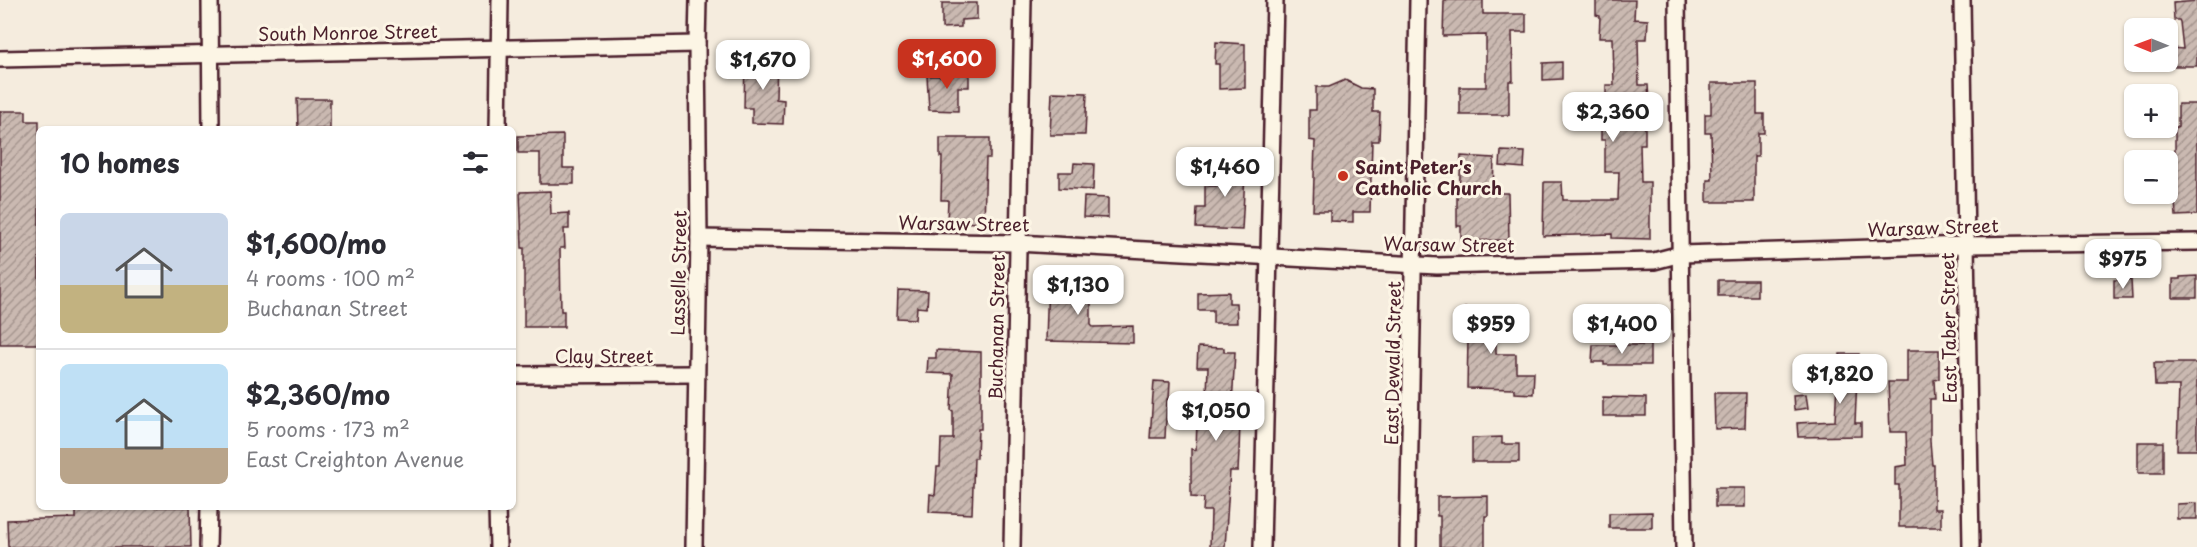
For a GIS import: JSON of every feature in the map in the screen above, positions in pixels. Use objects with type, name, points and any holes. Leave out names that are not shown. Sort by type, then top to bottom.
[{"type":"street","points":[[210,0],[211,126]]},
{"type":"street","points":[[498,126],[500,0]]},
{"type":"street","name":"Lasselle Street","points":[[694,547],[699,238],[698,0]]},
{"type":"street","name":"Buchanan Street","points":[[1012,547],[1023,0]]},
{"type":"street","points":[[1262,547],[1271,258],[1275,0]]},
{"type":"street","name":"East Dewald Street","points":[[1408,547],[1418,0]]},
{"type":"street","points":[[1677,0],[1684,547]]},
{"type":"street","name":"East Taber Street","points":[[1962,0],[1971,547]]},
{"type":"street","name":"South Monroe Street","points":[[0,59],[697,44]]},
{"type":"street","name":"Warsaw Street","points":[[699,238],[1017,243],[1448,266],[1654,261],[1681,254],[1966,245],[2197,242]]},
{"type":"street","name":"Clay Street","points":[[516,375],[696,374]]},
{"type":"street","points":[[208,547],[209,510]]},
{"type":"street","points":[[497,510],[498,547]]},
{"type":"building","points":[[1444,0],[1483,0],[1483,14],[1526,14],[1526,32],[1512,32],[1513,81],[1509,81],[1509,115],[1460,115],[1460,87],[1486,87],[1486,35],[1443,36]]},
{"type":"building","points":[[1596,0],[1635,0],[1634,19],[1648,20],[1647,39],[1638,39],[1639,85],[1648,85],[1649,101],[1645,101],[1645,144],[1640,144],[1641,182],[1650,182],[1650,239],[1612,238],[1612,234],[1543,236],[1544,182],[1562,182],[1563,200],[1618,200],[1619,172],[1605,172],[1605,140],[1601,140],[1601,127],[1614,127],[1613,101],[1606,101],[1606,85],[1614,85],[1613,38],[1599,38],[1600,16],[1596,15]]},
{"type":"building","points":[[2197,1],[2197,66],[2178,66],[2178,49],[2183,49],[2180,22],[2178,18],[2174,18],[2173,3]]},
{"type":"building","points":[[942,3],[977,3],[977,19],[961,20],[961,27],[942,28]]},
{"type":"building","points":[[1216,42],[1245,44],[1245,88],[1219,89],[1219,64],[1215,64]]},
{"type":"building","points":[[745,57],[777,58],[776,99],[784,100],[783,124],[752,123],[752,108],[744,108]]},
{"type":"building","points":[[1562,62],[1562,79],[1543,80],[1543,63]]},
{"type":"building","points":[[953,68],[969,68],[969,87],[958,87],[958,111],[929,110],[927,76],[953,76]]},
{"type":"building","name":"Saint Peter's Catholic Church","points":[[1345,80],[1361,88],[1373,89],[1373,112],[1380,112],[1379,141],[1372,141],[1370,212],[1353,212],[1353,222],[1330,221],[1330,211],[1313,211],[1315,141],[1309,140],[1309,110],[1316,110],[1316,87],[1329,87]]},
{"type":"building","points":[[1711,83],[1757,83],[1757,114],[1764,114],[1764,133],[1758,133],[1758,156],[1754,156],[1754,202],[1707,202],[1707,180],[1712,180],[1711,133],[1705,133],[1705,114],[1711,114]]},
{"type":"building","points":[[1052,92],[1087,93],[1085,135],[1050,135]]},
{"type":"building","points":[[297,99],[330,99],[330,126],[298,126]]},
{"type":"building","points":[[2178,104],[2197,104],[2197,215],[2176,216],[2178,150],[2175,150],[2175,138],[2178,138]]},
{"type":"building","points":[[0,111],[26,111],[26,121],[39,121],[39,126],[36,126],[36,344],[0,344]]},
{"type":"building","points":[[563,135],[563,168],[574,168],[574,184],[540,184],[540,153],[518,153],[518,136]]},
{"type":"building","points":[[940,138],[990,138],[990,158],[986,158],[984,223],[947,222],[948,200],[941,200]]},
{"type":"building","points":[[1501,151],[1525,152],[1524,168],[1500,166]]},
{"type":"building","points":[[1461,156],[1494,158],[1493,193],[1508,193],[1509,240],[1461,241],[1461,226],[1457,226],[1457,194],[1459,194]]},
{"type":"building","points":[[1228,160],[1249,160],[1249,175],[1245,175],[1242,230],[1196,228],[1197,208],[1205,208],[1205,186],[1216,186],[1216,166],[1228,166]]},
{"type":"building","points":[[1074,163],[1094,164],[1093,190],[1059,188],[1059,172],[1073,172]]},
{"type":"building","points":[[550,191],[551,214],[569,213],[569,229],[564,229],[565,248],[560,248],[561,311],[564,311],[564,327],[524,327],[524,248],[522,248],[520,192]]},
{"type":"building","points":[[1084,197],[1108,198],[1108,218],[1083,217]]},
{"type":"building","points":[[2197,276],[2197,298],[2173,298],[2173,279]]},
{"type":"building","points":[[1048,280],[1091,280],[1091,325],[1093,327],[1133,326],[1133,343],[1046,341]]},
{"type":"building","points":[[1718,280],[1757,280],[1757,296],[1718,296]]},
{"type":"building","points":[[2114,280],[2131,280],[2132,299],[2114,299]]},
{"type":"building","points":[[898,290],[928,291],[927,308],[917,307],[916,319],[897,318]]},
{"type":"building","points":[[1229,292],[1229,303],[1236,303],[1237,323],[1213,323],[1213,310],[1198,310],[1198,293]]},
{"type":"building","points":[[1465,308],[1501,308],[1501,321],[1496,321],[1496,354],[1516,354],[1516,372],[1534,372],[1533,394],[1515,393],[1515,389],[1467,388],[1468,340],[1465,340]]},
{"type":"building","points":[[1593,345],[1650,345],[1650,365],[1604,365],[1604,362],[1592,362]]},
{"type":"building","points":[[1198,347],[1224,348],[1224,352],[1235,352],[1231,423],[1240,423],[1239,452],[1238,471],[1230,471],[1225,547],[1210,547],[1211,511],[1203,511],[1204,498],[1191,497],[1191,449],[1196,450],[1197,421],[1206,422],[1208,367],[1197,367]]},
{"type":"building","points":[[936,350],[981,352],[981,429],[978,429],[977,458],[974,458],[972,514],[929,512],[930,494],[935,495],[937,467],[940,467],[941,439],[953,439],[953,411],[951,410],[953,374],[927,373],[928,358],[936,358]]},
{"type":"building","points":[[1907,350],[1939,350],[1939,379],[1934,380],[1935,399],[1930,399],[1930,441],[1932,465],[1934,465],[1934,509],[1941,509],[1941,527],[1899,527],[1899,485],[1895,485],[1895,467],[1907,465],[1906,432],[1890,432],[1888,382],[1907,382]]},
{"type":"building","points":[[1840,354],[1859,354],[1855,423],[1861,423],[1861,436],[1798,437],[1797,423],[1835,421],[1837,382],[1840,382]]},
{"type":"building","points":[[2154,363],[2197,363],[2197,450],[2177,450],[2179,386],[2155,386]]},
{"type":"building","points":[[1154,381],[1170,382],[1165,438],[1150,438]]},
{"type":"building","points":[[1714,393],[1746,393],[1745,428],[1715,429]]},
{"type":"building","points":[[1806,394],[1808,408],[1794,410],[1793,395]]},
{"type":"building","points":[[1603,397],[1646,398],[1646,416],[1603,416]]},
{"type":"building","points":[[1502,437],[1502,444],[1519,444],[1519,462],[1472,462],[1472,438]]},
{"type":"building","points":[[2138,442],[2163,442],[2163,473],[2138,473]]},
{"type":"building","points":[[1715,488],[1745,488],[1745,507],[1715,507]]},
{"type":"building","points":[[1488,496],[1488,516],[1485,516],[1485,547],[1440,547],[1440,516],[1437,516],[1437,497]]},
{"type":"building","points":[[2197,503],[2197,519],[2177,519],[2177,504]]},
{"type":"building","points":[[76,510],[190,510],[191,547],[8,547],[7,520],[76,518]]},
{"type":"building","points":[[1652,512],[1652,528],[1609,528],[1609,513]]},
{"type":"place","name":"Saint Peter's Catholic Church","points":[[1343,176]]}]
